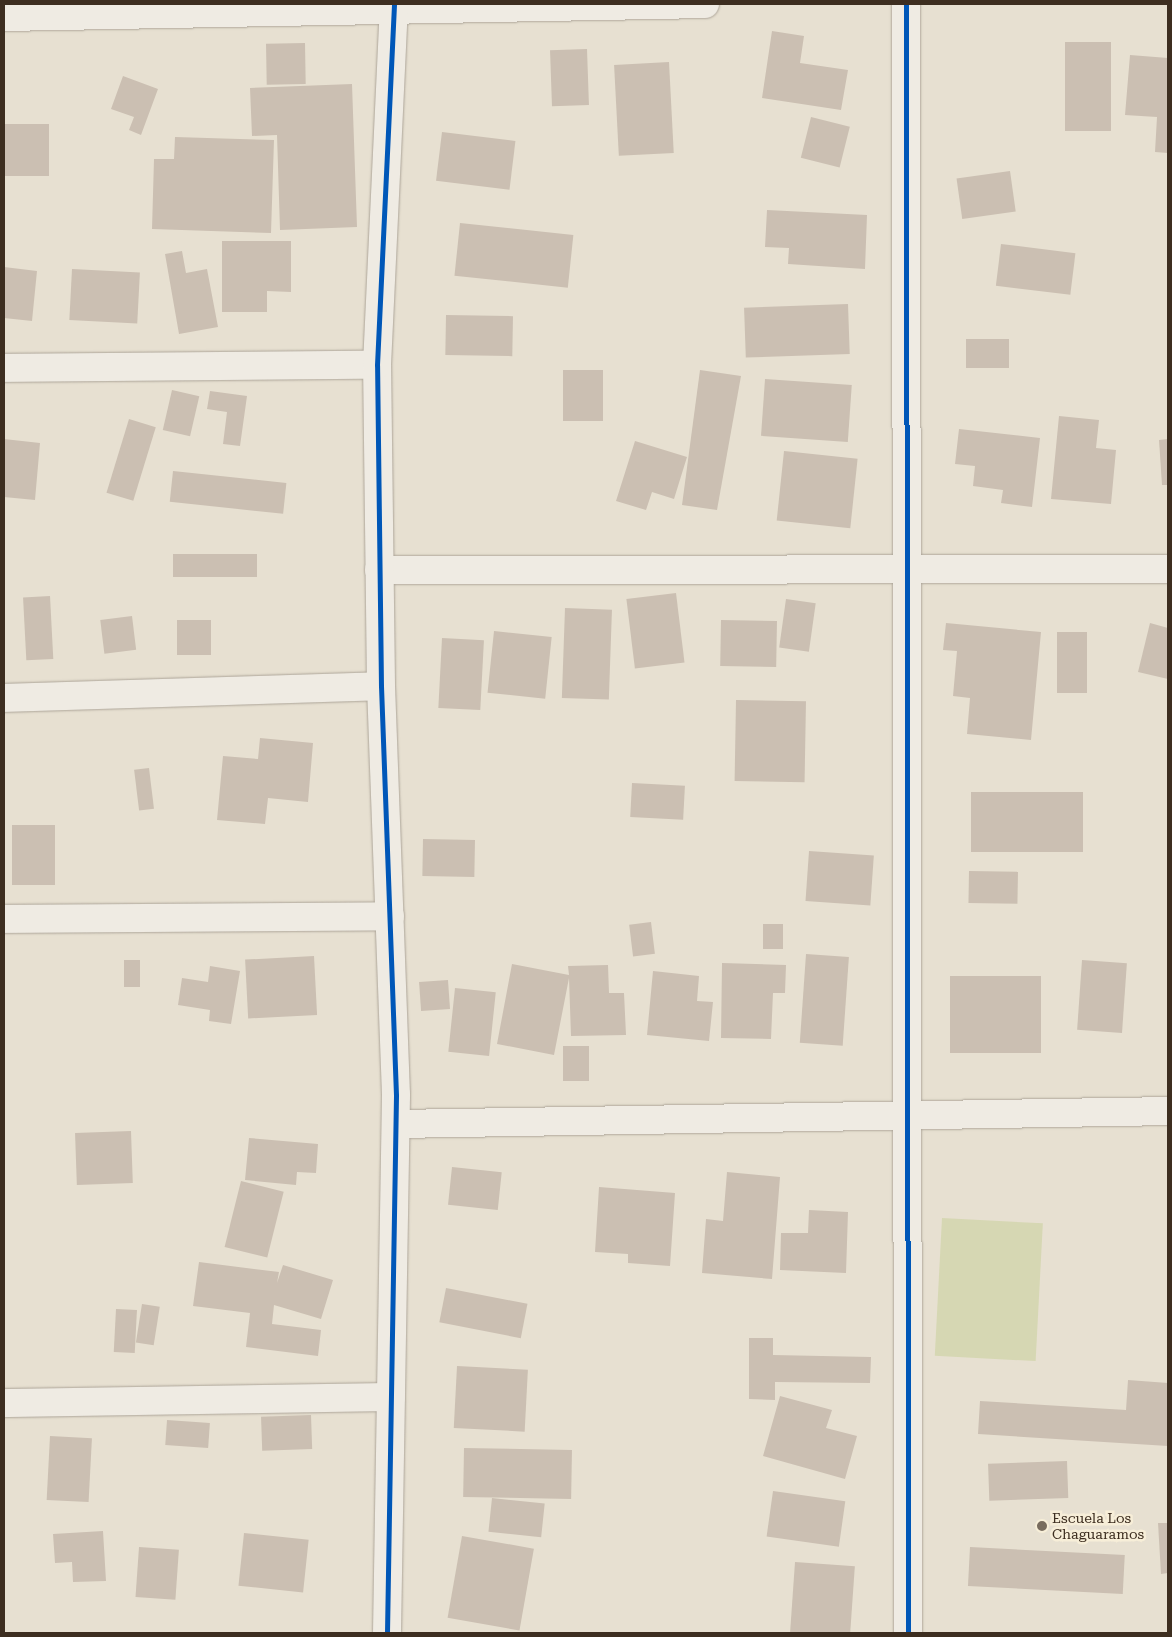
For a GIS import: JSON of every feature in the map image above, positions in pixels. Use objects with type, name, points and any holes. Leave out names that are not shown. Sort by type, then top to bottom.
[{"type":"street","points":[[4,17],[100,10],[705,4]]},
{"type":"street","points":[[906,4],[908,1633]]},
{"type":"street","points":[[387,1633],[396,1124],[381,686],[377,365],[394,8]]},
{"type":"street","points":[[4,368],[377,365]]},
{"type":"street","points":[[379,570],[907,567],[1168,569]]},
{"type":"street","points":[[4,698],[381,686]]},
{"type":"street","points":[[4,919],[390,916]]},
{"type":"street","points":[[396,1124],[1168,1112]]},
{"type":"street","points":[[4,1403],[391,1397]]},
{"type":"green space","points":[[942,1218],[1043,1223],[1036,1361],[935,1356]]},
{"type":"building","points":[[772,31],[804,36],[800,63],[848,70],[841,110],[762,98]]},
{"type":"building","points":[[1065,42],[1111,42],[1111,131],[1065,131]]},
{"type":"building","points":[[305,43],[306,84],[267,85],[266,44]]},
{"type":"building","points":[[587,49],[589,105],[552,106],[550,50]]},
{"type":"building","points":[[1130,55],[1168,58],[1168,153],[1155,152],[1157,117],[1125,115]]},
{"type":"building","points":[[669,62],[674,153],[619,156],[614,65]]},
{"type":"building","points":[[123,76],[158,89],[141,135],[129,130],[134,117],[111,109]]},
{"type":"building","points":[[352,84],[357,227],[280,230],[277,135],[252,136],[250,88]]},
{"type":"building","points":[[811,117],[850,127],[840,167],[801,158]]},
{"type":"building","points":[[4,124],[49,124],[49,176],[4,176]]},
{"type":"building","points":[[442,132],[515,141],[509,190],[436,181]]},
{"type":"building","points":[[175,137],[274,140],[271,233],[152,229],[154,159],[174,159]]},
{"type":"building","points":[[1010,171],[1016,212],[962,219],[957,179]]},
{"type":"building","points":[[767,210],[867,215],[865,269],[788,264],[789,248],[765,247]]},
{"type":"building","points":[[460,223],[573,235],[568,288],[454,276]]},
{"type":"building","points":[[222,241],[291,241],[291,292],[267,291],[267,312],[222,312]]},
{"type":"building","points":[[1001,244],[1075,253],[1070,295],[996,286]]},
{"type":"building","points":[[182,251],[186,273],[207,269],[218,327],[179,334],[165,254]]},
{"type":"building","points":[[4,267],[37,271],[32,321],[4,318]]},
{"type":"building","points":[[72,269],[140,273],[137,323],[69,320]]},
{"type":"building","points":[[848,304],[850,354],[746,358],[744,308]]},
{"type":"building","points":[[446,315],[513,316],[512,356],[445,355]]},
{"type":"building","points":[[966,339],[1009,339],[1009,368],[966,368]]},
{"type":"building","points":[[563,370],[603,370],[603,421],[563,421]]},
{"type":"building","points":[[700,370],[741,376],[717,510],[682,505]]},
{"type":"building","points":[[765,379],[852,385],[848,442],[761,436]]},
{"type":"building","points":[[172,390],[199,396],[190,436],[163,430]]},
{"type":"building","points":[[210,391],[247,396],[240,446],[223,444],[227,412],[207,409]]},
{"type":"building","points":[[1059,416],[1099,420],[1096,448],[1116,450],[1111,504],[1051,499]]},
{"type":"building","points":[[129,419],[156,427],[133,501],[106,493]]},
{"type":"building","points":[[959,429],[1040,438],[1032,507],[1001,503],[1003,490],[973,486],[975,466],[955,464]]},
{"type":"building","points":[[4,439],[40,443],[35,500],[4,497]]},
{"type":"building","points":[[1168,439],[1168,485],[1162,485],[1159,440]]},
{"type":"building","points":[[635,441],[687,457],[674,499],[652,492],[646,510],[616,501]]},
{"type":"building","points":[[784,451],[858,459],[850,528],[777,521]]},
{"type":"building","points":[[173,471],[286,483],[283,514],[170,502]]},
{"type":"building","points":[[173,554],[257,554],[257,577],[173,577]]},
{"type":"building","points":[[676,593],[685,662],[635,669],[626,599]]},
{"type":"building","points":[[50,596],[53,659],[26,660],[23,597]]},
{"type":"building","points":[[786,599],[816,603],[809,652],[779,648]]},
{"type":"building","points":[[565,608],[612,610],[609,700],[562,698]]},
{"type":"building","points":[[132,616],[136,650],[104,654],[100,620]]},
{"type":"building","points":[[177,620],[211,620],[211,655],[177,655]]},
{"type":"building","points":[[721,620],[777,621],[776,667],[720,666]]},
{"type":"building","points":[[946,623],[1041,632],[1031,740],[967,734],[970,698],[953,696],[957,651],[943,650]]},
{"type":"building","points":[[1150,623],[1168,628],[1168,679],[1138,672]]},
{"type":"building","points":[[494,631],[552,637],[545,699],[488,693]]},
{"type":"building","points":[[1057,632],[1087,632],[1087,693],[1057,693]]},
{"type":"building","points":[[442,638],[484,640],[480,710],[438,708]]},
{"type":"building","points":[[736,700],[806,701],[805,782],[735,781]]},
{"type":"building","points":[[260,738],[313,743],[308,802],[268,798],[265,824],[217,820],[223,756],[258,759]]},
{"type":"building","points":[[149,768],[154,809],[139,811],[134,770]]},
{"type":"building","points":[[632,783],[685,786],[683,820],[630,817]]},
{"type":"building","points":[[971,792],[1083,792],[1083,852],[971,852]]},
{"type":"building","points":[[12,825],[55,825],[55,885],[12,885]]},
{"type":"building","points":[[423,839],[475,840],[474,877],[422,876]]},
{"type":"building","points":[[809,851],[874,856],[870,905],[806,901]]},
{"type":"building","points":[[969,871],[1018,872],[1017,904],[968,903]]},
{"type":"building","points":[[651,922],[655,954],[633,956],[629,925]]},
{"type":"building","points":[[763,924],[783,924],[783,949],[763,949]]},
{"type":"building","points":[[806,954],[849,957],[843,1046],[800,1043]]},
{"type":"building","points":[[314,956],[317,1015],[248,1019],[245,960]]},
{"type":"building","points":[[124,960],[140,960],[140,987],[124,987]]},
{"type":"building","points":[[1082,960],[1127,963],[1122,1033],[1077,1030]]},
{"type":"building","points":[[722,963],[786,965],[785,993],[773,993],[771,1039],[721,1038]]},
{"type":"building","points":[[512,964],[569,975],[568,966],[608,965],[609,993],[624,993],[626,1035],[571,1036],[569,978],[554,1055],[497,1044]]},
{"type":"building","points":[[210,966],[240,971],[231,1024],[209,1021],[210,1010],[178,1005],[182,978],[208,982]]},
{"type":"building","points":[[653,971],[699,976],[697,1001],[713,1002],[709,1041],[647,1035]]},
{"type":"building","points":[[950,976],[1041,976],[1041,1053],[950,1053]]},
{"type":"building","points":[[448,980],[450,1009],[421,1011],[419,982]]},
{"type":"building","points":[[455,988],[496,992],[489,1056],[448,1052]]},
{"type":"building","points":[[563,1046],[589,1046],[589,1081],[563,1081]]},
{"type":"building","points":[[131,1131],[133,1183],[77,1185],[75,1133]]},
{"type":"building","points":[[249,1138],[318,1144],[316,1173],[297,1172],[296,1185],[245,1180]]},
{"type":"building","points":[[452,1167],[502,1172],[498,1210],[448,1205]]},
{"type":"building","points":[[727,1172],[780,1177],[772,1279],[702,1273],[706,1219],[723,1221]]},
{"type":"building","points":[[241,1181],[284,1192],[267,1258],[225,1247]]},
{"type":"building","points":[[599,1187],[675,1193],[670,1266],[628,1263],[628,1254],[595,1252]]},
{"type":"building","points":[[809,1210],[848,1212],[846,1273],[780,1270],[781,1233],[808,1233]]},
{"type":"building","points":[[199,1262],[279,1272],[277,1283],[283,1265],[333,1280],[321,1319],[274,1305],[272,1324],[321,1330],[318,1356],[246,1347],[250,1313],[193,1306]]},
{"type":"building","points":[[446,1288],[527,1304],[521,1338],[439,1322]]},
{"type":"building","points":[[142,1304],[160,1307],[154,1345],[136,1343]]},
{"type":"building","points":[[116,1309],[137,1310],[135,1353],[114,1352]]},
{"type":"building","points":[[749,1338],[773,1338],[773,1355],[871,1357],[870,1383],[775,1382],[775,1400],[749,1399]]},
{"type":"building","points":[[457,1366],[528,1370],[525,1432],[454,1428]]},
{"type":"building","points":[[1128,1380],[1168,1383],[1168,1446],[978,1434],[980,1401],[1126,1410]]},
{"type":"building","points":[[780,1396],[832,1410],[826,1428],[857,1436],[845,1479],[763,1456]]},
{"type":"building","points":[[311,1415],[312,1449],[262,1451],[261,1417]]},
{"type":"building","points":[[167,1420],[210,1423],[208,1448],[165,1445]]},
{"type":"building","points":[[50,1436],[92,1438],[89,1502],[47,1500]]},
{"type":"building","points":[[464,1448],[572,1450],[571,1499],[463,1497]]},
{"type":"building","points":[[1067,1461],[1068,1498],[989,1501],[988,1464]]},
{"type":"building","points":[[773,1491],[845,1501],[839,1547],[767,1537]]},
{"type":"building","points":[[492,1498],[545,1504],[541,1537],[488,1532]]},
{"type":"building","points":[[1158,1523],[1168,1523],[1168,1573],[1161,1574]]},
{"type":"building","points":[[103,1531],[106,1581],[73,1582],[72,1562],[55,1563],[53,1534]]},
{"type":"building","points":[[244,1533],[309,1540],[303,1593],[238,1586]]},
{"type":"building","points":[[462,1536],[534,1549],[519,1630],[448,1618]]},
{"type":"building","points":[[139,1547],[179,1550],[175,1600],[136,1597]]},
{"type":"building","points":[[970,1547],[1125,1555],[1123,1594],[968,1586]]},
{"type":"building","points":[[795,1562],[855,1566],[850,1633],[790,1633]]},
{"type":"cycle path","points":[[387,1633],[396,1095],[381,686],[377,365],[394,4]]},
{"type":"cycle path","points":[[906,4],[908,1633]]},
{"type":"place","name":"Escuela Los Chaguaramos","points":[[1042,1526]]}]
